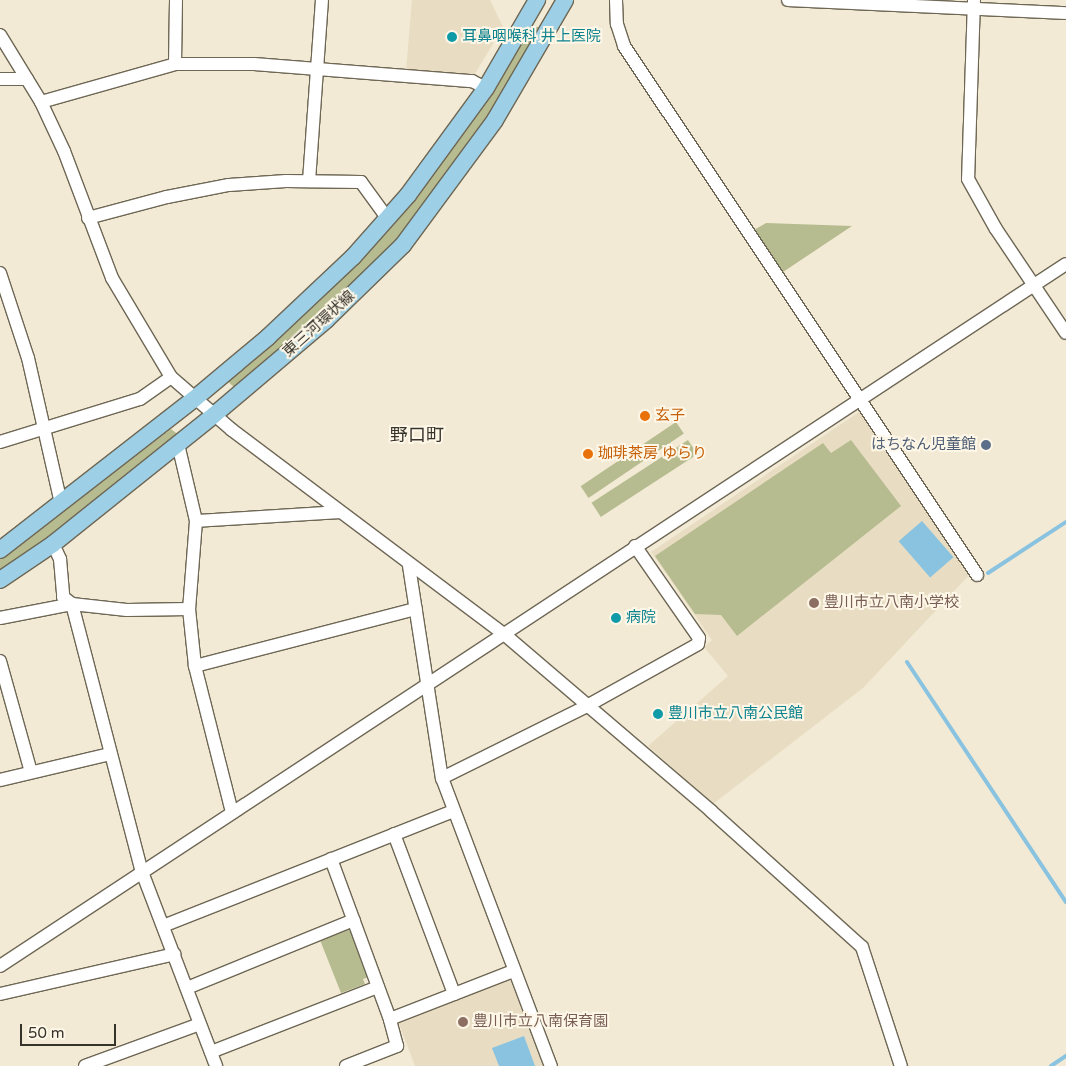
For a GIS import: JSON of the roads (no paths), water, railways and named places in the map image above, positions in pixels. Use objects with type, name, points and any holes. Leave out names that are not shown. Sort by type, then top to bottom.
[{"type":"main road","name":"東三河環状線","points":[[0,550],[193,400],[268,337],[353,257],[388,219],[486,88],[537,0]]},
{"type":"main road","name":"東三河環状線","points":[[0,580],[53,544],[214,415],[327,319],[403,245],[495,120],[565,0]]},
{"type":"street","points":[[175,64],[176,0]]},
{"type":"street","points":[[309,181],[322,0]]},
{"type":"street","points":[[616,0],[617,24],[624,46],[977,575]]},
{"type":"street","points":[[788,0],[974,5],[1066,13]]},
{"type":"street","points":[[974,5],[968,179],[1066,333]]},
{"type":"street","points":[[0,35],[41,102],[112,278],[171,376],[193,400],[409,566],[504,634],[585,707],[711,811],[862,947],[900,1066]]},
{"type":"street","points":[[41,102],[175,64],[316,69],[472,81],[486,88]]},
{"type":"street","points":[[0,79],[27,79]]},
{"type":"street","points":[[88,218],[139,203],[228,185],[309,181],[366,184],[388,219]]},
{"type":"street","points":[[0,966],[858,399],[1066,264]]},
{"type":"street","points":[[0,274],[28,358],[61,503]]},
{"type":"street","points":[[0,442],[44,431],[140,399],[171,376]]},
{"type":"street","points":[[178,444],[196,521],[189,608],[195,666],[232,812]]},
{"type":"street","points":[[196,521],[339,512]]},
{"type":"street","points":[[53,544],[60,559],[63,596],[72,604],[142,872],[216,1066]]},
{"type":"street","points":[[442,778],[585,707],[698,644],[699,638],[635,546]]},
{"type":"street","points":[[409,566],[442,778],[513,971],[552,1066]]},
{"type":"street","points":[[0,618],[72,604],[127,610],[189,608]]},
{"type":"street","points":[[195,666],[416,608]]},
{"type":"street","points":[[0,661],[31,772]]},
{"type":"street","points":[[0,780],[110,754]]},
{"type":"street","points":[[163,926],[453,811]]},
{"type":"street","points":[[394,834],[454,994]]},
{"type":"street","points":[[331,859],[390,1019],[397,1046],[346,1066]]},
{"type":"street","points":[[187,988],[354,920]]},
{"type":"street","points":[[0,994],[174,954]]},
{"type":"street","points":[[390,1019],[513,971]]},
{"type":"street","points":[[211,1052],[378,987]]},
{"type":"street","points":[[85,1066],[200,1024]]},
{"type":"water","points":[[922,521],[953,557],[930,578],[899,541]]},
{"type":"water","points":[[524,1036],[535,1066],[499,1066],[492,1048]]},
{"type":"waterway","points":[[988,573],[1066,522]]},
{"type":"waterway","points":[[907,662],[1066,902]]},
{"type":"waterway","points":[[1051,1066],[1066,1056]]},
{"type":"place","name":"耳鼻咽喉科 井上医院","points":[[452,37]]},
{"type":"place","name":"玄子","points":[[645,416]]},
{"type":"place","name":"はちなん児童館","points":[[986,445]]},
{"type":"place","name":"珈琲茶房 ゆらり","points":[[588,454]]},
{"type":"place","name":"豊川市立八南小学校","points":[[814,603]]},
{"type":"place","name":"病院","points":[[616,618]]},
{"type":"place","name":"豊川市立八南公民館","points":[[658,714]]},
{"type":"place","name":"豊川市立八南保育園","points":[[463,1022]]},
{"type":"district","name":"野口町","points":[[417,435]]}]
